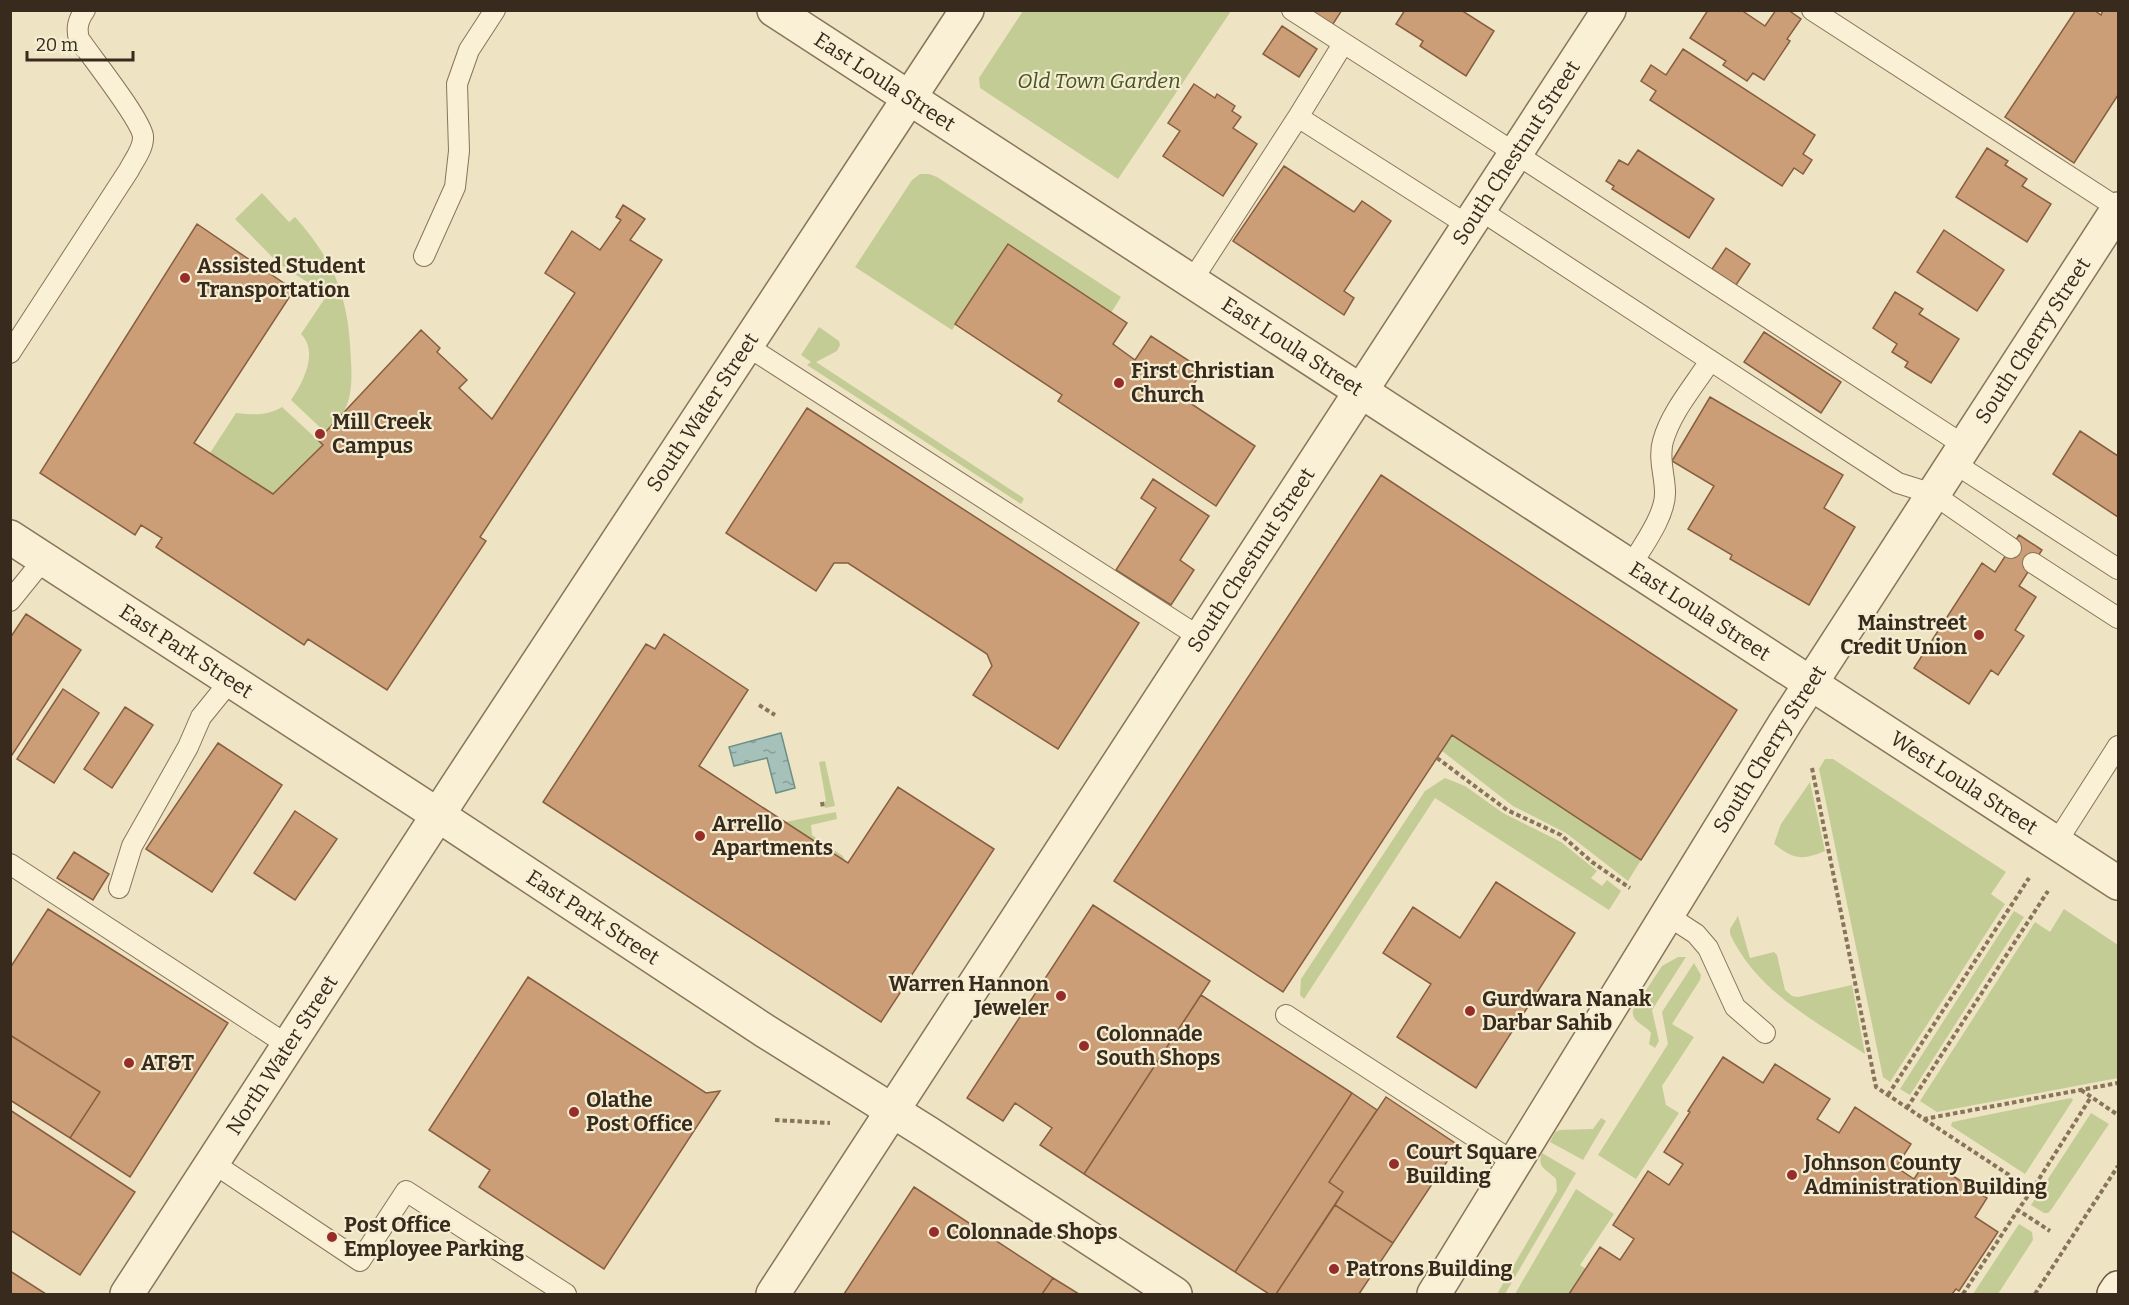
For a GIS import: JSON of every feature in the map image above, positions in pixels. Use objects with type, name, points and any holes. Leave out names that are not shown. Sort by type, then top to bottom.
[{"type":"street","name":"East Loula Street","points":[[774,10],[1810,684]]},
{"type":"street","name":"South Water Street","points":[[438,815],[967,10]]},
{"type":"street","name":"South Chestnut Street","points":[[773,1294],[1610,10]]},
{"type":"street","name":"South Cherry Street","points":[[1434,1294],[1810,684],[2118,209]]},
{"type":"street","name":"East Park Street","points":[[10,537],[765,1031],[1175,1294]]},
{"type":"street","name":"West Loula Street","points":[[1810,684],[2118,883]]},
{"type":"street","name":"North Water Street","points":[[127,1294],[438,815]]},
{"type":"street","points":[[2114,1294],[2118,1288]]},
{"type":"lane","points":[[10,353],[129,170],[139,153],[143,139],[136,120],[79,39],[76,31],[85,10]]},
{"type":"lane","points":[[424,256],[455,187],[459,151],[457,84],[469,50],[495,10]]},
{"type":"lane","points":[[1292,10],[1515,155],[1959,454],[2118,569]]},
{"type":"lane","points":[[1812,10],[2118,209]]},
{"type":"lane","points":[[1191,282],[1344,44]]},
{"type":"lane","points":[[1298,117],[1474,218],[1710,361],[1898,483],[1933,495],[2011,548]]},
{"type":"lane","points":[[747,346],[1201,638]]},
{"type":"lane","points":[[1630,567],[1664,505],[1665,490],[1661,475],[1662,444],[1668,426],[1710,361]]},
{"type":"lane","points":[[10,602],[44,559]]},
{"type":"lane","points":[[2033,563],[2118,618]]},
{"type":"lane","points":[[119,888],[132,846],[188,747],[201,717],[231,680]]},
{"type":"lane","points":[[2056,843],[2118,746]]},
{"type":"lane","points":[[10,864],[289,1046]]},
{"type":"lane","points":[[1667,915],[1696,934],[1708,948],[1735,1007],[1765,1032]]},
{"type":"lane","points":[[1286,1015],[1515,1163]]},
{"type":"lane","points":[[213,1163],[360,1261],[406,1191],[566,1294]]},
{"type":"path","points":[[759,705],[775,715]]},
{"type":"path","points":[[1437,758],[1507,810],[1561,834],[1592,862],[1630,888]]},
{"type":"path","points":[[1812,768],[1876,1087],[2032,1190]]},
{"type":"path","points":[[822,802],[823,808]]},
{"type":"path","points":[[1888,1095],[2029,878]]},
{"type":"path","points":[[1907,1108],[2048,891]]},
{"type":"path","points":[[1924,1119],[2118,1083]]},
{"type":"path","points":[[2080,1090],[2118,1115]]},
{"type":"path","points":[[1963,1294],[2091,1097]]},
{"type":"path","points":[[775,1120],[830,1123]]},
{"type":"path","points":[[2035,1294],[2118,1166]]},
{"type":"path","points":[[2018,1210],[2050,1231]]},
{"type":"green space","name":"Old Town Garden","points":[[1023,11],[1231,11],[1118,179],[980,88],[979,78]]},
{"type":"green space","points":[[920,174],[937,177],[1121,297],[1111,313],[1008,244],[952,330],[855,267],[912,180]]},
{"type":"green space","points":[[262,193],[289,222],[295,217],[309,234],[330,266],[343,300],[350,339],[350,393],[347,406],[342,414],[325,432],[291,400],[304,376],[309,358],[306,341],[301,334],[327,295],[278,263],[235,219]]},
{"type":"green space","points":[[819,327],[839,341],[840,345],[837,351],[816,362],[1022,497],[1024,499],[1021,504],[807,365],[811,362],[801,355]]},
{"type":"green space","points":[[282,407],[323,445],[273,494],[210,453],[236,413],[260,414]]},
{"type":"green space","points":[[1452,735],[1641,860],[1628,881],[1566,833],[1513,806],[1442,751]]},
{"type":"green space","points":[[1825,759],[1833,759],[2006,872],[1991,894],[2005,904],[1890,1082],[1883,1077],[1819,769]]},
{"type":"green space","points":[[825,761],[835,806],[825,808],[824,802],[826,801],[819,762]]},
{"type":"green space","points":[[1445,778],[1465,786],[1503,813],[1561,842],[1597,871],[1591,878],[1602,886],[1607,880],[1621,891],[1609,910],[1435,798],[1304,999],[1300,995],[1301,979],[1425,791]]},
{"type":"green space","points":[[1810,782],[1825,851],[1798,857],[1774,844],[1781,824]]},
{"type":"green space","points":[[836,812],[837,819],[811,825],[812,835],[843,856],[845,861],[785,822]]},
{"type":"green space","points":[[2064,909],[2118,945],[2118,1078],[1937,1112],[1920,1101],[2035,922],[2050,932]]},
{"type":"green space","points":[[2014,911],[2024,917],[1910,1095],[1900,1089]]},
{"type":"green space","points":[[1738,916],[1750,958],[1774,952],[1777,955],[1785,990],[1792,996],[1798,997],[1852,985],[1865,1054],[1788,1003],[1755,972],[1741,954],[1730,934],[1730,929]]},
{"type":"green space","points":[[1678,957],[1686,957],[1652,1010],[1659,1041],[1655,1048],[1649,1044],[1651,1033],[1636,1021],[1633,1010],[1662,966]]},
{"type":"green space","points":[[1694,963],[1701,975],[1700,980],[1672,1024],[1694,1037],[1662,1086],[1666,1105],[1679,1113],[1636,1179],[1598,1155],[1668,1044],[1662,1012]]},
{"type":"green space","points":[[2071,1098],[2073,1100],[2025,1174],[1951,1126],[1952,1122]]},
{"type":"green space","points":[[2091,1113],[2109,1124],[2051,1210],[2044,1213],[2031,1205]]},
{"type":"green space","points":[[1601,1118],[1606,1121],[1583,1160],[1550,1142],[1555,1132],[1593,1129]]},
{"type":"green space","points":[[1542,1153],[1576,1173],[1505,1294],[1497,1294],[1557,1191],[1556,1179],[1541,1165]]},
{"type":"green space","points":[[1576,1189],[1614,1214],[1580,1265],[1586,1269],[1569,1294],[1515,1294]]},
{"type":"green space","points":[[2019,1224],[2032,1232],[2033,1240],[1998,1294],[1973,1294]]},
{"type":"water","points":[[781,733],[795,788],[776,793],[767,758],[734,766],[729,747]]},
{"type":"building","points":[[1306,10],[1342,10],[1331,27]]},
{"type":"building","points":[[1405,10],[1461,10],[1494,31],[1466,76],[1420,46],[1423,41],[1396,24]]},
{"type":"building","points":[[1708,10],[1741,10],[1765,26],[1776,10],[1788,10],[1801,19],[1787,39],[1790,41],[1764,80],[1753,73],[1747,81],[1723,65],[1726,61],[1690,38]]},
{"type":"building","points":[[2076,10],[2094,10],[2101,15],[2103,10],[2118,10],[2118,95],[2074,163],[2005,117]]},
{"type":"building","points":[[1282,26],[1317,49],[1299,77],[1263,54]]},
{"type":"building","points":[[1683,49],[1815,135],[1803,154],[1812,160],[1803,174],[1794,168],[1782,186],[1650,100],[1656,91],[1641,81],[1651,65],[1666,75]]},
{"type":"building","points":[[1194,84],[1215,98],[1217,94],[1235,106],[1232,111],[1241,117],[1233,128],[1257,144],[1223,196],[1163,156],[1180,131],[1168,123]]},
{"type":"building","points":[[1987,148],[2008,161],[2005,165],[2027,179],[2022,186],[2051,204],[2027,242],[1956,197]]},
{"type":"building","points":[[1638,150],[1714,199],[1689,238],[1612,189],[1614,186],[1606,181],[1619,160],[1628,165]]},
{"type":"building","points":[[1284,166],[1354,212],[1362,201],[1391,221],[1344,291],[1354,298],[1344,315],[1233,241]]},
{"type":"building","points":[[623,205],[645,219],[630,240],[662,260],[480,537],[486,541],[387,690],[308,639],[304,645],[156,547],[162,538],[141,525],[135,535],[40,473],[197,224],[294,290],[194,443],[273,494],[323,445],[318,440],[421,330],[440,348],[437,352],[467,380],[459,388],[492,419],[575,293],[545,273],[572,231],[600,250],[621,220],[616,217]]},
{"type":"building","points":[[1944,230],[2004,270],[1977,311],[1917,272]]},
{"type":"building","name":"First Christian Church","points":[[1008,244],[1127,323],[1113,344],[1135,360],[1151,336],[1203,370],[1184,399],[1255,446],[1216,506],[1058,401],[1062,395],[955,324]]},
{"type":"building","points":[[1726,248],[1750,264],[1736,285],[1712,269]]},
{"type":"building","points":[[1895,292],[1923,309],[1919,314],[1959,339],[1931,383],[1905,367],[1908,362],[1892,352],[1897,344],[1873,328]]},
{"type":"building","points":[[1764,332],[1841,382],[1821,413],[1744,362]]},
{"type":"building","points":[[1710,397],[1843,475],[1824,508],[1855,527],[1809,605],[1730,559],[1732,555],[1688,529],[1714,486],[1672,461]]},
{"type":"building","points":[[807,408],[1139,623],[1058,749],[973,695],[992,666],[987,654],[848,563],[834,563],[816,591],[726,533]]},
{"type":"building","points":[[2080,431],[2118,456],[2118,517],[2053,474]]},
{"type":"building","points":[[1381,475],[1737,710],[1641,860],[1452,735],[1283,992],[1114,881]]},
{"type":"building","points":[[1153,479],[1209,516],[1180,560],[1194,570],[1171,605],[1116,570],[1156,508],[1141,498]]},
{"type":"building","points":[[2019,535],[2042,550],[2019,586],[2036,597],[2015,630],[2024,636],[1998,675],[1991,670],[1969,704],[1914,668],[1982,563],[1995,572]]},
{"type":"building","points":[[26,614],[81,650],[10,758],[10,638]]},
{"type":"building","name":"Arrello Apartments","points":[[664,634],[748,690],[699,766],[848,863],[898,787],[994,849],[881,1022],[543,802],[646,644],[655,649]]},
{"type":"building","points":[[63,689],[99,713],[54,783],[17,759]]},
{"type":"building","points":[[125,707],[153,725],[112,788],[84,769]]},
{"type":"building","points":[[218,743],[282,785],[212,892],[146,849]]},
{"type":"building","points":[[295,811],[337,839],[295,900],[254,873]]},
{"type":"building","points":[[74,852],[109,874],[93,900],[57,878]]},
{"type":"building","name":"Gurdwara Nanak Darbar Sahib","points":[[1496,882],[1575,933],[1476,1088],[1397,1037],[1431,984],[1383,953],[1413,907],[1460,938]]},
{"type":"building","name":"Colonnade South Shops","points":[[1093,905],[1210,981],[1084,1174],[1040,1145],[1052,1128],[1015,1103],[1003,1121],[967,1098]]},
{"type":"building","name":"AT&T","points":[[48,909],[228,1023],[130,1177],[70,1138],[100,1092],[10,1035],[10,968]]},
{"type":"building","name":"Olathe Post Office","points":[[528,977],[706,1093],[720,1091],[604,1269],[479,1187],[490,1170],[429,1130]]},
{"type":"building","points":[[1201,995],[1352,1093],[1235,1272],[1084,1174]]},
{"type":"building","points":[[10,1035],[100,1092],[70,1138],[10,1100]]},
{"type":"building","name":"Johnson County Administration Building","points":[[1723,1057],[1763,1083],[1775,1064],[1830,1099],[1817,1119],[1839,1133],[1855,1107],[1911,1144],[1896,1167],[1914,1179],[1927,1159],[1987,1198],[1975,1217],[1998,1232],[1959,1291],[1956,1289],[1952,1294],[1569,1294],[1600,1247],[1620,1260],[1634,1239],[1613,1225],[1648,1171],[1669,1185],[1683,1164],[1664,1152]]},
{"type":"building","points":[[1352,1093],[1377,1110],[1329,1182],[1343,1192],[1276,1294],[1269,1294],[1235,1272]]},
{"type":"building","name":"Court Square Building","points":[[1386,1097],[1458,1145],[1393,1243],[1335,1205],[1343,1192],[1329,1182]]},
{"type":"building","points":[[10,1110],[135,1192],[80,1275],[10,1230]]},
{"type":"building","name":"Colonnade Shops","points":[[914,1187],[1053,1278],[1042,1294],[844,1294]]},
{"type":"building","name":"Patrons Building","points":[[1335,1205],[1393,1243],[1359,1294],[1276,1294]]},
{"type":"building","points":[[10,1271],[46,1294],[10,1294]]},
{"type":"building","points":[[1053,1278],[1079,1294],[1042,1294]]},
{"type":"place","name":"Assisted Student Transportation","points":[[185,278]]},
{"type":"place","name":"First Christian Church","points":[[1119,383]]},
{"type":"place","name":"Mill Creek Campus","points":[[320,434]]},
{"type":"place","name":"Mainstreet Credit Union","points":[[1979,635]]},
{"type":"place","name":"Arrello Apartments","points":[[700,836]]},
{"type":"place","name":"Warren Hannon Jeweler","points":[[1061,996]]},
{"type":"place","name":"Gurdwara Nanak Darbar Sahib","points":[[1470,1011]]},
{"type":"place","name":"Colonnade South Shops","points":[[1084,1046]]},
{"type":"place","name":"AT&T","points":[[129,1063]]},
{"type":"place","name":"Olathe Post Office","points":[[574,1112]]},
{"type":"place","name":"Court Square Building","points":[[1394,1164]]},
{"type":"place","name":"Johnson County Administration Building","points":[[1792,1175]]},
{"type":"place","name":"Colonnade Shops","points":[[934,1232]]},
{"type":"place","name":"Post Office Employee Parking","points":[[332,1237]]},
{"type":"place","name":"Patrons Building","points":[[1334,1269]]}]
